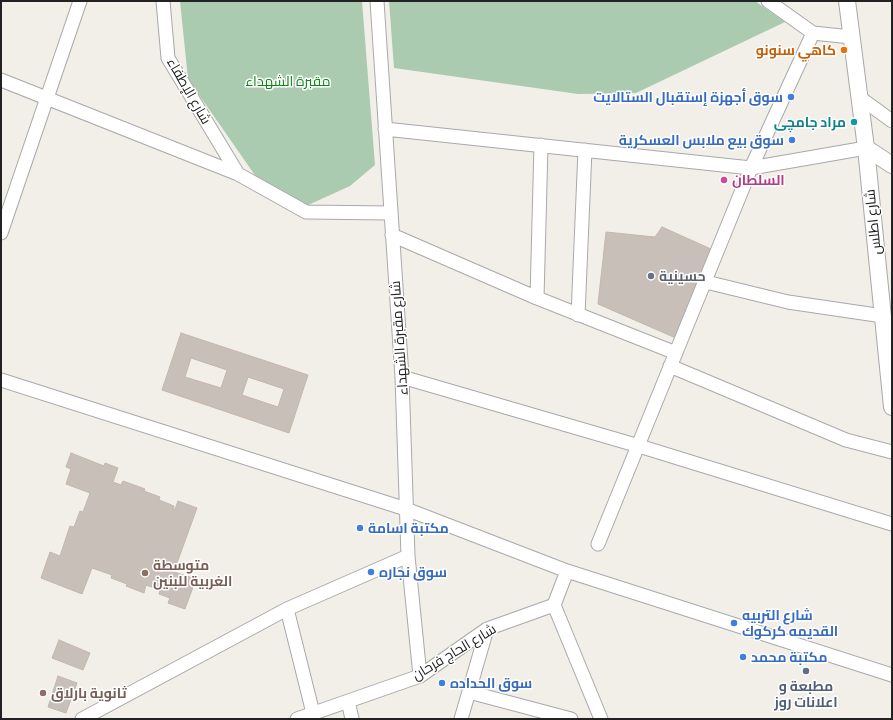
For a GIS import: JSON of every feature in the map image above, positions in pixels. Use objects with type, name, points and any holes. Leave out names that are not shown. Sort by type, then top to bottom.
[{"type":"street","points":[[1,233],[80,1]]},
{"type":"street","name":"شارع الإطفاء","points":[[163,1],[168,58],[238,174]]},
{"type":"street","name":"شارع مقبرة الشهداء","points":[[377,1],[402,377],[408,556],[420,676]]},
{"type":"street","points":[[768,1],[813,33],[851,37]]},
{"type":"street","points":[[836,1],[851,37]]},
{"type":"street","points":[[847,1],[851,37]]},
{"type":"street","points":[[598,544],[639,446],[670,366],[706,282],[751,168],[813,33]]},
{"type":"street","name":"شارع اطلس","points":[[851,37],[866,148],[892,408]]},
{"type":"street","points":[[1,80],[238,174],[306,212],[390,214]]},
{"type":"street","points":[[859,97],[892,121]]},
{"type":"street","points":[[385,129],[751,168],[866,148],[892,165]]},
{"type":"street","points":[[536,298],[540,145]]},
{"type":"street","points":[[578,315],[585,150]]},
{"type":"street","points":[[392,235],[536,298],[676,353]]},
{"type":"street","points":[[706,282],[788,302],[883,316]]},
{"type":"street","points":[[670,366],[846,440],[892,452]]},
{"type":"street","points":[[402,377],[639,446],[892,524]]},
{"type":"street","points":[[1,380],[406,509],[567,570],[892,675]]},
{"type":"street","points":[[82,719],[287,609],[408,556]]},
{"type":"street","points":[[567,570],[554,605],[601,719]]},
{"type":"street","name":"شارع الحاج فرحان","points":[[297,719],[420,676],[487,629],[554,605]]},
{"type":"street","points":[[287,609],[313,713]]},
{"type":"street","points":[[461,719],[487,629]]},
{"type":"street","points":[[469,692],[571,719]]},
{"type":"street","points":[[348,701],[352,719]]},
{"type":"green space","name":"مقبرة الشهداء","points":[[180,1],[362,1],[375,165],[350,186],[306,206],[259,181],[188,79]]},
{"type":"green space","points":[[389,1],[755,1],[785,22],[636,93],[578,94],[394,68]]},
{"type":"building","name":"حسينية","points":[[662,227],[711,249],[678,339],[598,304],[606,232],[655,237]]},
{"type":"building","points":[[181,333],[308,375],[289,433],[162,390]],"holes":[[[191,358],[227,370],[221,388],[185,377]],[[248,377],[284,389],[278,407],[242,395]]]},
{"type":"building","points":[[71,453],[104,466],[105,463],[118,468],[113,482],[121,485],[123,481],[145,489],[144,491],[160,497],[159,500],[174,506],[173,509],[175,509],[178,501],[197,508],[177,563],[174,562],[171,571],[196,579],[185,609],[168,603],[170,598],[159,594],[160,590],[146,585],[144,593],[111,578],[112,575],[92,568],[82,594],[41,578],[50,552],[60,556],[70,526],[74,527],[80,511],[83,512],[90,493],[66,484],[71,469],[66,467]]},
{"type":"building","points":[[59,640],[90,653],[83,670],[52,658]]},
{"type":"building","points":[[58,676],[77,683],[66,713],[48,707]]},
{"type":"place","name":"كاهي سنونو","points":[[844,50]]},
{"type":"place","name":"سوق أجهزة إستقبال الستالايت","points":[[791,97]]},
{"type":"place","name":"مراد جامچی","points":[[854,122]]},
{"type":"place","name":"سوق بيع ملابس العسكرية","points":[[792,140]]},
{"type":"place","name":"السلطان","points":[[724,180]]},
{"type":"place","name":"حسينية","points":[[651,276]]},
{"type":"place","name":"مكتبة اسامة","points":[[360,528]]},
{"type":"place","name":"سوق نجاره","points":[[371,572]]},
{"type":"place","name":"متوسطة الغربية للبنين","points":[[145,573]]},
{"type":"place","name":"شارع التربيه القديمه كركوك","points":[[734,623]]},
{"type":"place","name":"مكتبة محمد","points":[[743,657]]},
{"type":"place","name":"مطبعة و اعلانات روز","points":[[806,671]]},
{"type":"place","name":"سوق الحداده","points":[[442,683]]},
{"type":"place","name":"ثانوية بارلاق","points":[[43,693]]}]
